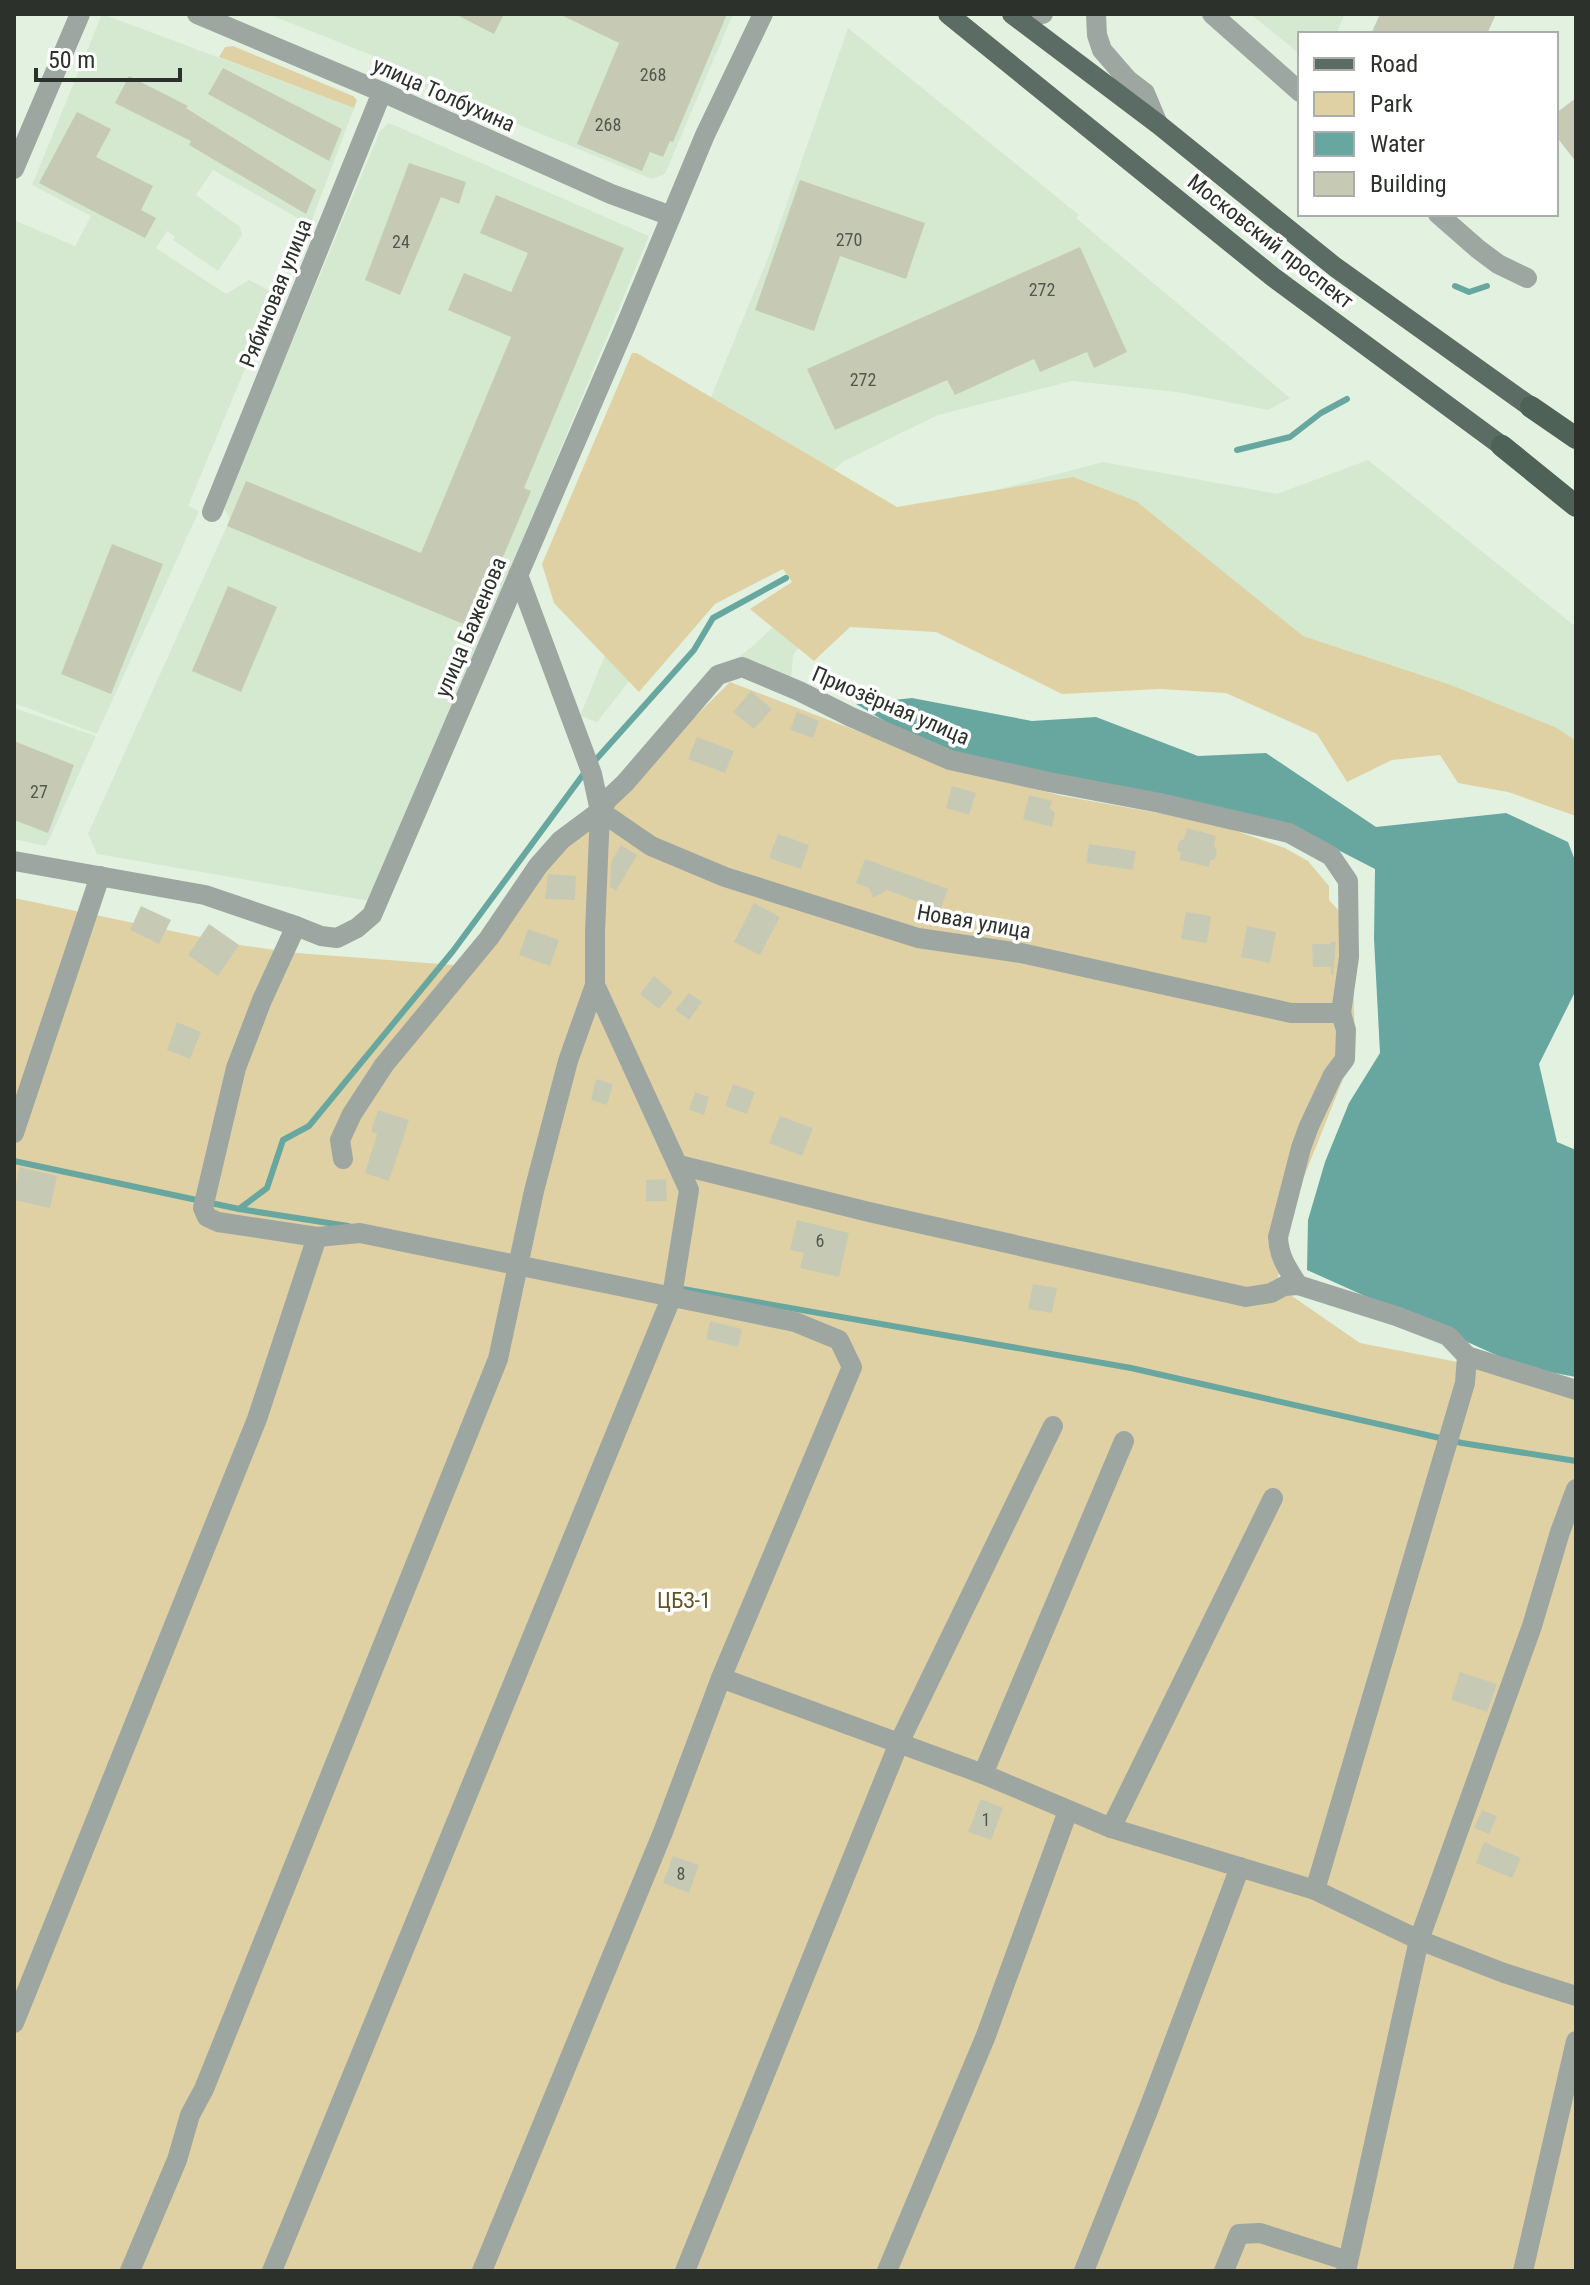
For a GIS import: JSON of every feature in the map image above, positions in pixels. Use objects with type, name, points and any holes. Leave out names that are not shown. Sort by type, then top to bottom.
[{"type":"highway","name":"Московский проспект","points":[[1531,407],[1574,437]]},
{"type":"highway","name":"Московский проспект","points":[[1502,446],[1576,491]]},
{"type":"highway","points":[[1502,446],[1576,506]]},
{"type":"main road","name":"Московский проспект","points":[[1012,14],[1158,124],[1335,267],[1531,407]]},
{"type":"main road","name":"Московский проспект","points":[[954,17],[1273,277],[1502,446]]},
{"type":"street","points":[[14,169],[80,14]]},
{"type":"street","name":"улица Толбухина","points":[[197,14],[611,194],[671,216]]},
{"type":"street","name":"улица Баженова","points":[[14,861],[205,895],[321,936],[337,938],[357,928],[372,915],[705,135],[763,14]]},
{"type":"street","points":[[1028,14],[1043,14]]},
{"type":"street","points":[[1096,14],[1097,35],[1102,50],[1128,80],[1145,93],[1158,124]]},
{"type":"street","points":[[1212,14],[1298,90]]},
{"type":"street","name":"Рябиновая улица","points":[[212,512],[382,92]]},
{"type":"street","points":[[1440,216],[1498,264],[1527,278]]},
{"type":"street","points":[[130,2271],[177,2160],[190,2115],[204,2089],[498,1359],[534,1191],[568,1061],[595,985],[600,811],[592,774],[518,575]]},
{"type":"street","name":"Приозёрная улица","points":[[343,1159],[340,1140],[352,1114],[384,1065],[489,938],[538,866],[561,840],[600,811],[718,675],[742,667],[950,760],[1289,833],[1331,856],[1348,881],[1349,957],[1341,1013]]},
{"type":"street","name":"Новая улица","points":[[600,811],[651,846],[725,877],[918,938],[1021,953],[1291,1013],[1341,1013]]},
{"type":"street","points":[[14,1133],[100,876]]},
{"type":"street","points":[[296,926],[262,1000],[236,1068],[203,1208],[207,1217],[218,1222],[317,1237],[360,1233],[795,1322],[839,1340],[852,1367],[721,1678],[663,1832],[482,2271]]},
{"type":"street","points":[[272,2271],[672,1296],[689,1190],[595,985]]},
{"type":"street","points":[[1298,1285],[1278,1251],[1278,1237],[1305,1137],[1333,1075],[1345,1059],[1346,1030],[1341,1013]]},
{"type":"street","points":[[679,1165],[869,1212],[1246,1297],[1298,1285],[1448,1336],[1467,1356],[1576,1390]]},
{"type":"street","points":[[14,2023],[257,1419],[317,1237]]},
{"type":"street","points":[[1315,1890],[1465,1383],[1467,1356]]},
{"type":"street","points":[[685,2271],[899,1743],[1053,1426]]},
{"type":"street","points":[[983,1774],[1124,1441]]},
{"type":"street","points":[[1224,2271],[1239,2234],[1260,2233],[1347,2266],[1419,1940],[1532,1626],[1576,1489]]},
{"type":"street","points":[[1111,1828],[1273,1498]]},
{"type":"street","points":[[721,1678],[983,1774],[1111,1828],[1315,1890],[1419,1940],[1504,1973],[1576,1996]]},
{"type":"street","points":[[887,2271],[985,2038],[1068,1811]]},
{"type":"street","points":[[1084,2271],[1240,1867]]},
{"type":"street","points":[[1523,2271],[1576,2041]]},
{"type":"shaded area","points":[[102,14],[354,108],[310,225],[213,170],[196,195],[240,227],[242,235],[218,271],[173,240],[175,237],[167,231],[156,248],[226,294],[249,280],[276,294],[188,506],[199,511],[97,734],[14,703],[14,220],[75,246],[91,216],[32,185]]},
{"type":"shaded area","points":[[268,14],[733,14],[665,174],[652,179],[413,82],[419,74]]},
{"type":"shaded area","points":[[1250,14],[1345,14],[1337,32],[1298,32],[1298,52]]},
{"type":"shaded area","points":[[848,28],[1079,215],[1076,218],[1290,398],[1268,410],[1177,392],[1072,381],[938,415],[844,461],[697,595],[597,722],[580,716],[768,258]]},
{"type":"shaded area","points":[[389,123],[649,236],[485,631],[340,567],[484,632],[369,901],[97,854],[88,834],[230,519],[223,507],[380,131]]},
{"type":"shaded area","points":[[1368,460],[1576,627],[1576,758],[1544,741],[828,611],[793,655],[790,692],[728,666],[754,645],[885,519],[1103,462],[1277,494]]},
{"type":"shaded area","points":[[14,708],[96,736],[46,846],[14,839]]},
{"type":"green space","points":[[233,46],[353,96],[357,100],[354,108],[219,57],[225,47]]},
{"type":"green space","points":[[632,353],[637,353],[897,507],[1073,477],[1136,501],[1303,636],[1451,685],[1557,728],[1576,741],[1576,816],[1508,792],[1458,783],[1440,755],[1392,760],[1347,782],[1317,734],[1226,693],[1160,689],[1062,694],[936,632],[850,627],[814,661],[750,609],[792,582],[783,569],[715,604],[639,692],[554,603],[542,564]]},
{"type":"green space","name":"ЦБЗ-1","points":[[730,682],[961,771],[1063,796],[1231,829],[1285,848],[1308,861],[1329,886],[1329,900],[1352,925],[1355,1049],[1302,1182],[1276,1285],[1360,1343],[1576,1385],[1576,2271],[14,2271],[14,898],[239,945],[297,953],[454,965],[600,811]]},
{"type":"water","points":[[912,698],[1032,721],[1096,717],[1198,756],[1266,753],[1376,827],[1506,813],[1568,842],[1576,863],[1576,990],[1539,1064],[1557,1142],[1576,1150],[1576,1377],[1523,1367],[1307,1270],[1308,1220],[1325,1162],[1349,1103],[1380,1053],[1374,939],[1375,869],[1309,835],[940,754],[856,704]]},
{"type":"building","points":[[455,14],[504,14],[494,34]]},
{"type":"building","points":[[559,14],[727,14],[673,142],[670,141],[663,157],[650,152],[642,171],[577,144],[619,43]]},
{"type":"building","points":[[1380,14],[1496,14],[1488,32],[1372,32]]},
{"type":"building","points":[[223,68],[342,129],[329,161],[208,94]]},
{"type":"building","points":[[129,76],[188,106],[186,108],[316,190],[306,214],[189,145],[191,141],[115,103]]},
{"type":"building","points":[[1576,98],[1576,162],[1558,139],[1558,112]]},
{"type":"building","points":[[77,112],[111,129],[96,157],[153,186],[141,210],[156,218],[145,238],[39,183]]},
{"type":"building","points":[[409,163],[466,182],[459,204],[441,197],[400,295],[365,280]]},
{"type":"building","points":[[800,180],[925,223],[906,279],[840,256],[814,331],[755,310]]},
{"type":"building","points":[[496,195],[624,248],[524,488],[531,491],[473,628],[227,526],[246,481],[421,553],[511,337],[448,310],[464,273],[511,292],[528,253],[480,233]]},
{"type":"building","points":[[1080,247],[1127,352],[1094,368],[1087,352],[1040,372],[1034,359],[955,395],[947,380],[835,430],[807,369]]},
{"type":"building","points":[[112,544],[163,564],[111,694],[61,674]]},
{"type":"building","points":[[228,586],[277,607],[241,692],[192,671]]},
{"type":"building","points":[[751,691],[772,709],[754,729],[733,712]]},
{"type":"building","points":[[797,712],[819,721],[813,738],[790,730]]},
{"type":"building","points":[[697,737],[734,751],[725,773],[688,759]]},
{"type":"building","points":[[14,741],[74,765],[48,833],[14,820]]},
{"type":"building","points":[[952,786],[976,793],[969,815],[946,808]]},
{"type":"building","points":[[1029,795],[1052,801],[1050,808],[1055,813],[1052,827],[1023,819]]},
{"type":"building","points":[[1187,828],[1216,836],[1215,859],[1210,861],[1209,867],[1179,860],[1179,841],[1184,839]]},
{"type":"building","points":[[778,834],[809,845],[801,869],[769,858]]},
{"type":"building","points":[[1089,844],[1136,851],[1133,870],[1086,863]]},
{"type":"building","points":[[621,845],[637,855],[616,891],[610,887],[611,862]]},
{"type":"building","points":[[865,859],[948,889],[940,910],[887,890],[873,898],[869,888],[856,883]]},
{"type":"building","points":[[548,874],[576,876],[575,900],[545,899]]},
{"type":"building","points":[[754,903],[780,917],[760,955],[734,942]]},
{"type":"building","points":[[141,906],[171,920],[159,944],[130,930]]},
{"type":"building","points":[[1186,912],[1211,916],[1207,943],[1181,939]]},
{"type":"building","points":[[209,924],[239,945],[218,976],[188,955]]},
{"type":"building","points":[[1247,926],[1276,932],[1270,963],[1241,957]]},
{"type":"building","points":[[528,929],[559,940],[550,966],[519,955]]},
{"type":"building","points":[[1336,942],[1333,975],[1331,967],[1313,967],[1312,944]]},
{"type":"building","points":[[654,976],[673,992],[659,1009],[640,994]]},
{"type":"building","points":[[689,993],[702,1002],[689,1020],[675,1010]]},
{"type":"building","points":[[177,1022],[201,1032],[190,1059],[167,1050]]},
{"type":"building","points":[[596,1079],[613,1084],[607,1105],[591,1100]]},
{"type":"building","points":[[733,1084],[755,1092],[747,1114],[725,1106]]},
{"type":"building","points":[[695,1092],[709,1097],[704,1115],[689,1110]]},
{"type":"building","points":[[378,1110],[409,1120],[389,1181],[365,1173],[377,1134],[371,1132]]},
{"type":"building","points":[[780,1116],[813,1128],[802,1156],[769,1143]]},
{"type":"building","points":[[19,1167],[57,1176],[50,1208],[14,1200]]},
{"type":"building","points":[[666,1179],[667,1201],[646,1201],[646,1180]]},
{"type":"building","points":[[797,1220],[849,1233],[839,1277],[800,1268],[804,1253],[790,1250]]},
{"type":"building","points":[[1033,1284],[1057,1288],[1052,1313],[1028,1309]]},
{"type":"building","points":[[710,1321],[742,1329],[738,1347],[706,1339]]},
{"type":"building","points":[[1460,1672],[1497,1684],[1487,1712],[1451,1700]]},
{"type":"building","points":[[981,1799],[1003,1808],[991,1840],[968,1832]]},
{"type":"building","points":[[1482,1810],[1497,1816],[1489,1834],[1474,1828]]},
{"type":"building","points":[[1484,1842],[1521,1858],[1512,1878],[1476,1863]]},
{"type":"building","points":[[673,1856],[699,1865],[689,1893],[663,1883]]},
{"type":"waterway","points":[[1455,286],[1469,292],[1487,286]]},
{"type":"waterway","points":[[1237,450],[1290,437],[1321,413],[1347,399]]},
{"type":"waterway","points":[[592,764],[694,650],[713,618],[786,578]]},
{"type":"waterway","points":[[239,1209],[267,1188],[283,1140],[309,1126],[453,951],[585,772]]},
{"type":"waterway","points":[[14,1161],[239,1209],[348,1226]]},
{"type":"waterway","points":[[677,1288],[1131,1368],[1462,1443],[1576,1461]]}]
